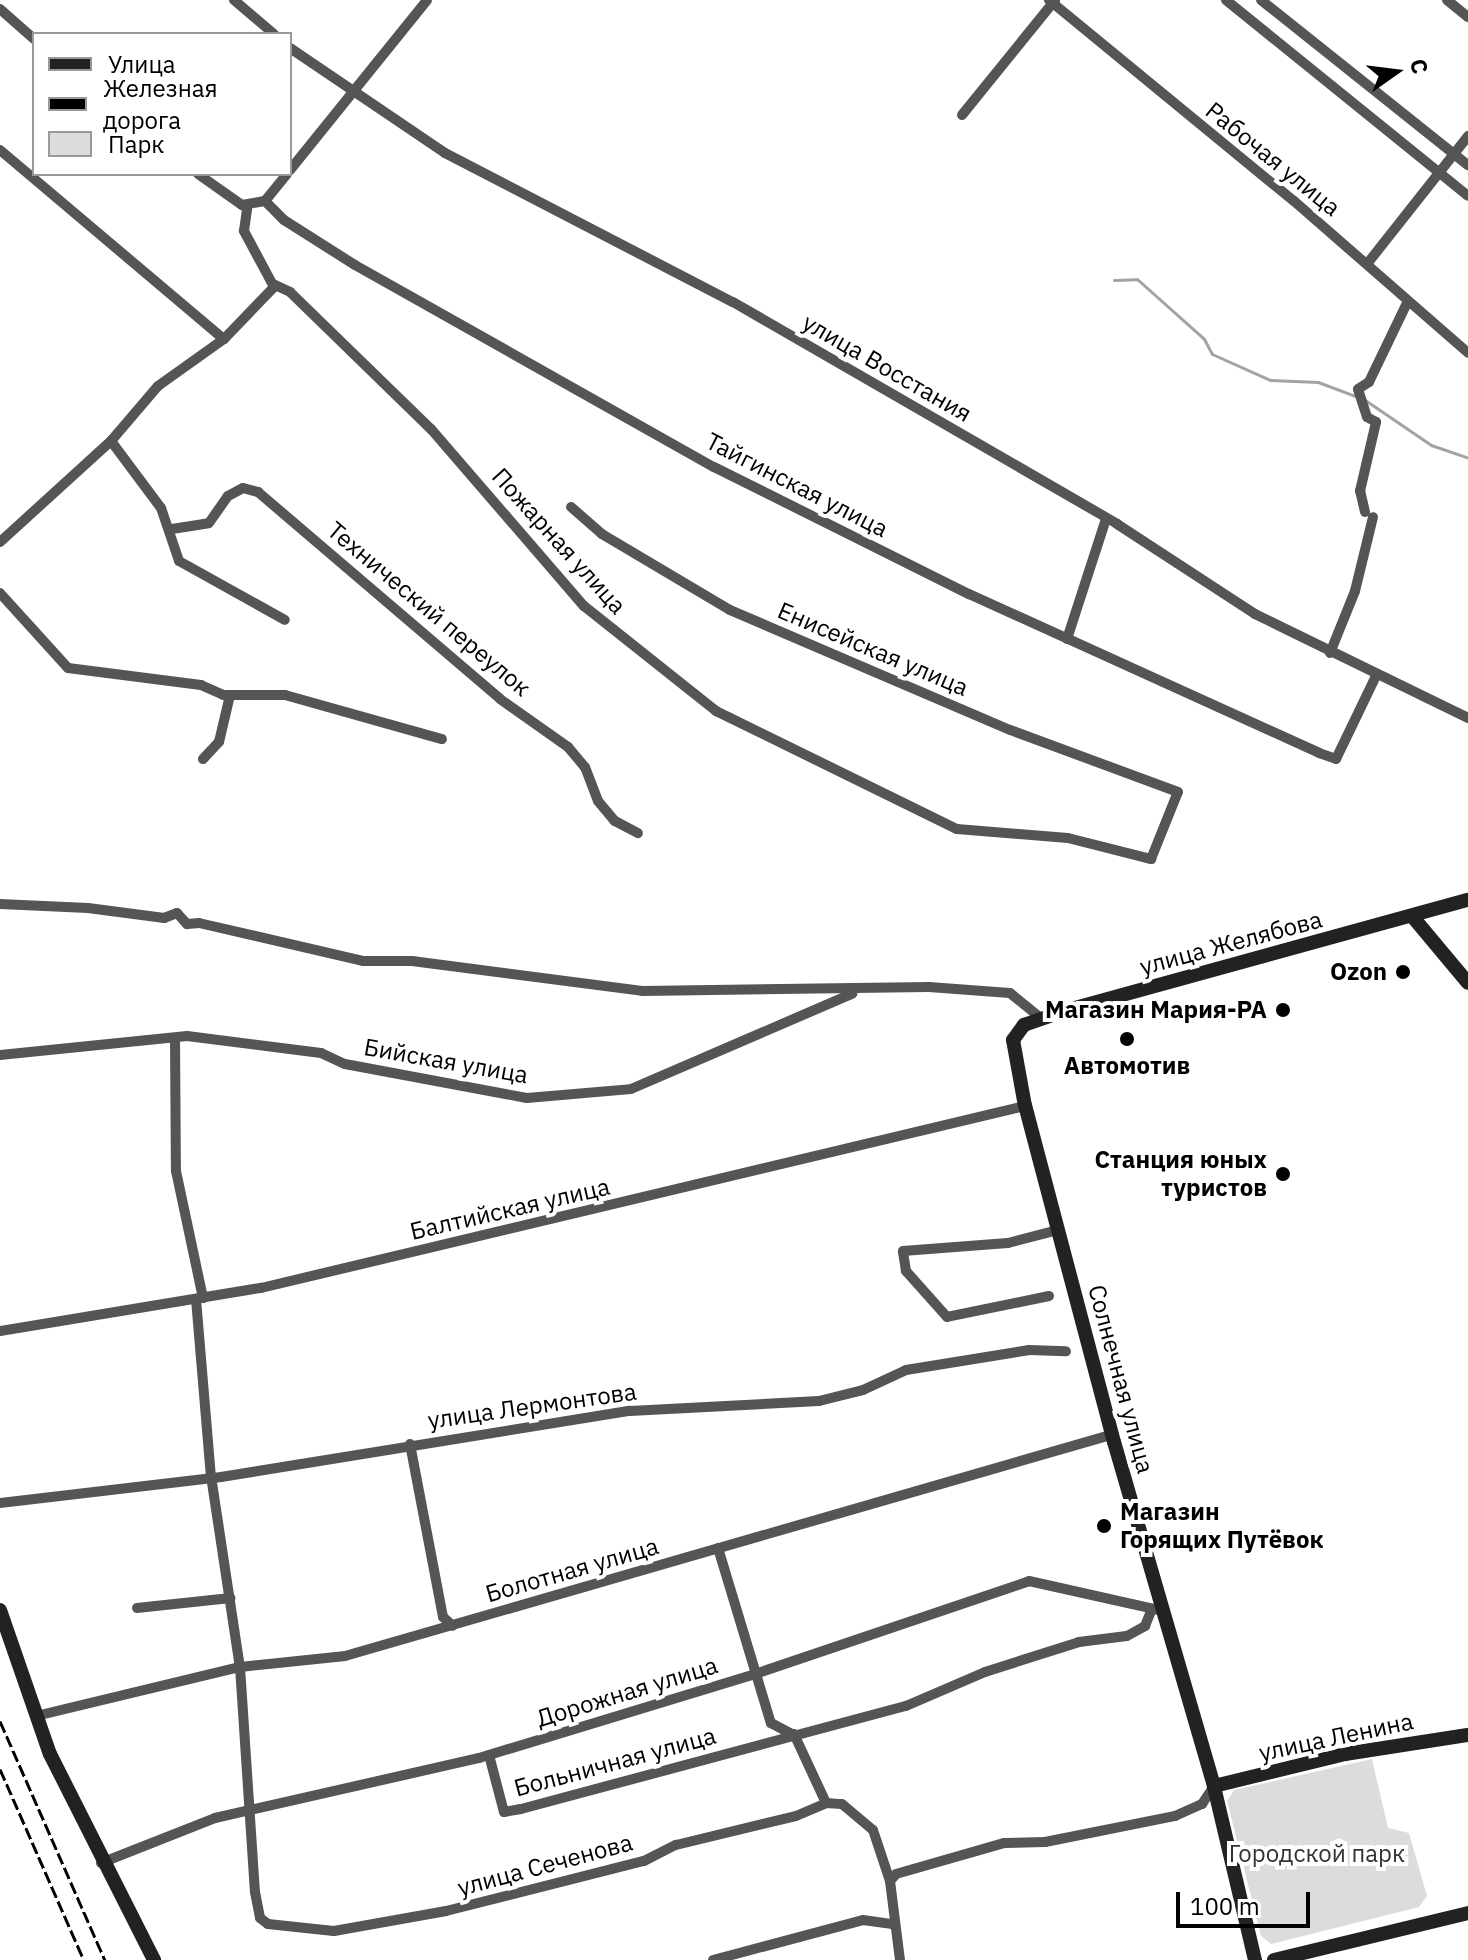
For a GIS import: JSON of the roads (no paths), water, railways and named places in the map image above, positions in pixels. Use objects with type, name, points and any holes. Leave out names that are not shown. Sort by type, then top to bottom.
[{"type":"street","points":[[234,0],[272,32]]},
{"type":"street","points":[[292,167],[427,0]]},
{"type":"street","points":[[1226,0],[1468,196]]},
{"type":"street","points":[[1261,0],[1468,165]]},
{"type":"street","points":[[1447,0],[1468,17]]},
{"type":"street","points":[[962,115],[1052,1]]},
{"type":"street","name":"Рабочая улица","points":[[1052,1],[1367,264],[1407,303],[1468,353]]},
{"type":"street","points":[[0,9],[32,37]]},
{"type":"street","name":"улица Восстания","points":[[292,49],[353,94],[445,153],[733,302],[1106,519],[1255,614],[1376,676],[1468,718]]},
{"type":"street","points":[[1367,264],[1468,136]]},
{"type":"street","points":[[0,150],[224,339]]},
{"type":"street","points":[[201,176],[245,204],[265,201],[285,176]]},
{"type":"street","name":"Тайгинская улица","points":[[265,201],[284,220],[355,265],[574,392],[757,488],[1067,639],[1336,759],[1376,676]]},
{"type":"street","name":"Пожарная улица","points":[[245,204],[244,231],[273,284],[290,292],[431,429],[584,606],[716,711],[957,829],[1068,838],[1151,859],[1178,792]]},
{"type":"street","points":[[0,542],[111,441],[158,386],[224,339],[273,284]]},
{"type":"street","points":[[1330,653],[1355,591],[1369,514],[1360,491],[1376,422],[1367,417],[1358,389],[1369,382],[1407,303]]},
{"type":"street","points":[[111,441],[172,529],[179,561],[285,620]]},
{"type":"street","name":"Технический переулок","points":[[172,529],[209,523],[228,496],[243,488],[258,492],[500,699],[568,747],[585,767],[598,801],[615,821],[638,833]]},
{"type":"street","name":"Енисейская улица","points":[[571,507],[602,534],[730,610],[1010,730],[1178,792]]},
{"type":"street","points":[[1067,639],[1106,519]]},
{"type":"street","points":[[0,593],[68,668],[201,685],[230,695],[285,695],[442,739]]},
{"type":"street","points":[[203,759],[219,742],[230,695]]},
{"type":"street","name":"улица Желябова","points":[[1013,1040],[1024,1025],[1042,1019],[1468,900]]},
{"type":"street","name":"Бийская улица","points":[[0,904],[88,908],[164,918],[177,913],[187,924],[199,923],[363,961],[412,961],[642,991],[870,989],[1010,993],[1042,1019]]},
{"type":"street","points":[[1412,916],[1468,983]]},
{"type":"street","name":"Бийская улица","points":[[0,1055],[201,1037],[308,1051],[345,1064],[527,1098],[631,1089],[835,998],[870,989]]},
{"type":"street","points":[[175,1039],[176,1171],[200,1298],[211,1476],[240,1667],[253,1808]]},
{"type":"street","name":"Солнечная улица","points":[[1013,1040],[1025,1106],[1114,1434],[1157,1610],[1214,1786],[1255,1960]]},
{"type":"street","name":"Балтийская улица","points":[[0,1331],[261,1288],[1025,1106]]},
{"type":"street","points":[[1049,1296],[947,1317],[906,1271],[903,1251],[1008,1243],[1058,1230]]},
{"type":"street","name":"улица Лермонтова","points":[[0,1503],[211,1476],[630,1411],[819,1401],[863,1390],[906,1370],[1029,1350],[1066,1351]]},
{"type":"street","name":"Болотная улица","points":[[36,1716],[240,1667],[345,1656],[1114,1434]]},
{"type":"street","points":[[410,1444],[443,1617],[453,1626]]},
{"type":"street","points":[[718,1548],[771,1723],[794,1734],[826,1803],[842,1804],[873,1830],[890,1881],[891,1924],[900,1960]]},
{"type":"street","name":"Дорожная улица","points":[[101,1863],[253,1808],[489,1755],[755,1674],[1029,1581],[1157,1610]]},
{"type":"street","points":[[137,1608],[230,1598]]},
{"type":"street","points":[[0,1610],[36,1716],[101,1863],[154,1960]]},
{"type":"street","points":[[794,1734],[906,1706],[985,1672],[1079,1642],[1127,1636],[1145,1626],[1157,1610]]},
{"type":"street","name":"Больничная улица","points":[[489,1755],[504,1812],[794,1734]]},
{"type":"street","name":"улица Ленина","points":[[1214,1786],[1345,1754],[1468,1735]]},
{"type":"street","points":[[890,1881],[896,1874],[1004,1843],[1045,1842],[1175,1816],[1202,1804],[1214,1786]]},
{"type":"street","name":"улица Сеченова","points":[[253,1808],[255,1892],[260,1918],[268,1924],[334,1931],[446,1911],[644,1861],[676,1845],[796,1816],[826,1803]]},
{"type":"street","points":[[1274,1960],[1468,1913]]},
{"type":"street","points":[[713,1960],[863,1920],[891,1924]]},
{"type":"waterway","points":[[1114,280],[1137,279],[1204,339],[1212,354],[1270,380],[1318,382],[1358,397]]},
{"type":"waterway","points":[[1365,400],[1431,445],[1468,458]]},
{"type":"railway","points":[[0,1721],[105,1960]]},
{"type":"railway","points":[[0,1769],[84,1960]]},
{"type":"place","name":"Ozon","points":[[1403,972]]},
{"type":"place","name":"Магазин Мария-РА","points":[[1283,1010]]},
{"type":"place","name":"Автомотив","points":[[1127,1039]]},
{"type":"place","name":"Станция юных туристов","points":[[1283,1174]]},
{"type":"place","name":"Магазин Горящих Путёвок","points":[[1104,1526]]},
{"type":"park label","name":"Городской парк","points":[[1317,1854]]}]
